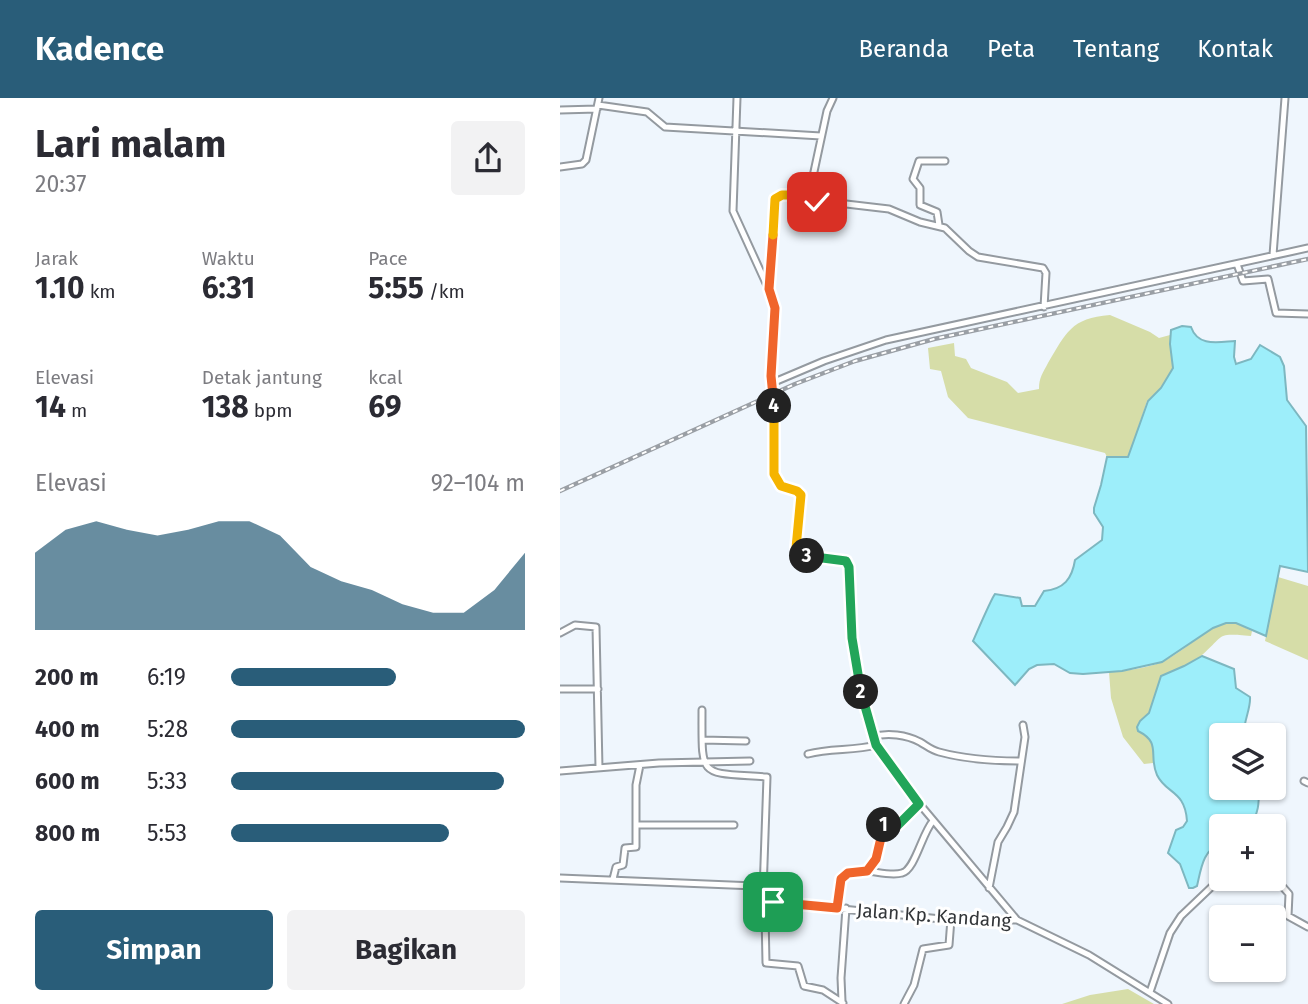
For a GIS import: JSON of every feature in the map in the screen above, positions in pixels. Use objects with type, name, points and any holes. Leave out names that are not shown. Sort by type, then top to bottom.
[{"type":"street","points":[[560,167],[582,164],[586,160],[599,98]]},
{"type":"street","points":[[737,98],[733,211],[775,308],[772,383],[775,401],[774,474],[781,486],[801,495],[796,548],[806,556],[846,561],[849,567],[856,670],[876,745],[919,804],[1017,920]]},
{"type":"street","points":[[833,98],[821,136],[809,195],[812,200],[883,208],[920,222],[939,225],[950,231],[978,257],[1043,268],[1046,273],[1044,307]]},
{"type":"street","points":[[1273,256],[1285,98]]},
{"type":"street","points":[[560,110],[598,107],[651,113],[665,127],[692,130],[821,136]]},
{"type":"street","points":[[939,225],[937,212],[920,205],[920,188],[913,178],[919,161],[945,161]]},
{"type":"street","points":[[769,289],[775,199],[782,195],[809,195]]},
{"type":"street","points":[[772,383],[824,361],[886,340],[1308,248]]},
{"type":"street","points":[[1237,264],[1243,281],[1268,279],[1276,313],[1308,314]]},
{"type":"street","points":[[560,633],[575,625],[596,627],[599,768]]},
{"type":"street","points":[[560,689],[598,689]]},
{"type":"street","points":[[702,710],[703,761],[708,769],[717,774],[767,777],[763,891]]},
{"type":"street","points":[[989,888],[998,842],[1014,812],[1025,737],[1023,725]]},
{"type":"street","points":[[873,737],[886,734],[901,736],[919,742],[931,750],[962,758],[1020,761]]},
{"type":"street","points":[[702,740],[746,741]]},
{"type":"street","points":[[808,754],[824,750],[860,750],[876,745]]},
{"type":"street","points":[[560,771],[703,761],[750,761]]},
{"type":"street","points":[[613,879],[616,867],[622,865],[625,848],[636,847],[636,785],[640,765]]},
{"type":"street","points":[[867,871],[876,859],[884,825],[898,825],[919,804]]},
{"type":"street","points":[[837,908],[841,879],[848,873],[867,871],[893,874],[905,872],[911,867],[925,831],[933,821]]},
{"type":"street","points":[[636,825],[734,825]]},
{"type":"street","points":[[560,878],[755,886],[770,900],[765,914],[766,963],[798,966],[804,986],[823,990],[843,1003]]},
{"type":"street","points":[[1150,992],[1170,933],[1181,916],[1209,889]]},
{"type":"street","points":[[1286,891],[1289,894],[1288,916],[1308,927]]},
{"type":"street","name":"Jalan Kp. Kandang","points":[[770,900],[951,919],[1017,920],[1089,955],[1168,1004]]},
{"type":"street","points":[[843,1003],[841,978],[846,908]]},
{"type":"street","points":[[904,1004],[914,985],[923,949],[949,945],[951,919]]},
{"type":"green space","points":[[1110,315],[1159,338],[1170,335],[1173,368],[1161,388],[1147,401],[1128,458],[1107,457],[1105,453],[968,418],[948,397],[941,371],[930,369],[928,348],[954,343],[955,356],[966,359],[971,368],[1007,382],[1018,393],[1039,389],[1048,363],[1065,335],[1086,320]]},
{"type":"green space","points":[[1278,577],[1308,586],[1308,660],[1265,641]]},
{"type":"green space","points":[[1226,623],[1236,623],[1252,631],[1251,636],[1222,636],[1193,662],[1161,676],[1149,713],[1140,721],[1138,731],[1151,740],[1153,747],[1153,763],[1144,764],[1123,737],[1111,698],[1109,672],[1137,669],[1164,661]]},
{"type":"green space","points":[[1128,989],[1154,1004],[1062,1004],[1090,995]]},
{"type":"water","points":[[1182,326],[1191,327],[1198,338],[1204,340],[1235,341],[1236,364],[1251,359],[1260,345],[1280,357],[1284,366],[1287,400],[1306,426],[1308,572],[1280,566],[1266,636],[1236,623],[1226,623],[1213,628],[1162,662],[1122,671],[1083,674],[1070,673],[1054,664],[1037,665],[1029,669],[1015,685],[973,641],[987,610],[995,594],[1020,598],[1022,606],[1035,606],[1044,591],[1057,588],[1066,582],[1072,573],[1075,560],[1102,540],[1103,527],[1094,513],[1094,508],[1107,457],[1128,457],[1148,401],[1161,388],[1173,368],[1171,330]]},
{"type":"water","points":[[1202,656],[1234,669],[1236,688],[1250,697],[1245,723],[1209,723],[1209,800],[1259,800],[1256,814],[1209,814],[1209,852],[1197,886],[1193,888],[1189,888],[1180,864],[1168,853],[1176,830],[1183,827],[1187,821],[1186,811],[1179,798],[1157,775],[1150,740],[1138,731],[1137,727],[1149,713],[1161,676]]},
{"type":"railway","points":[[560,491],[795,384],[855,361],[934,339],[1308,259]]},
{"type":"route","points":[[773,902],[837,908],[841,879],[848,873],[867,871],[876,859],[884,825],[898,825],[919,804],[882,755],[866,718],[852,638],[849,567],[846,561],[839,558],[806,556],[796,548],[801,495],[781,486],[774,474],[775,401],[771,376],[775,303],[769,289],[775,199],[782,195],[809,195],[817,202]]}]
